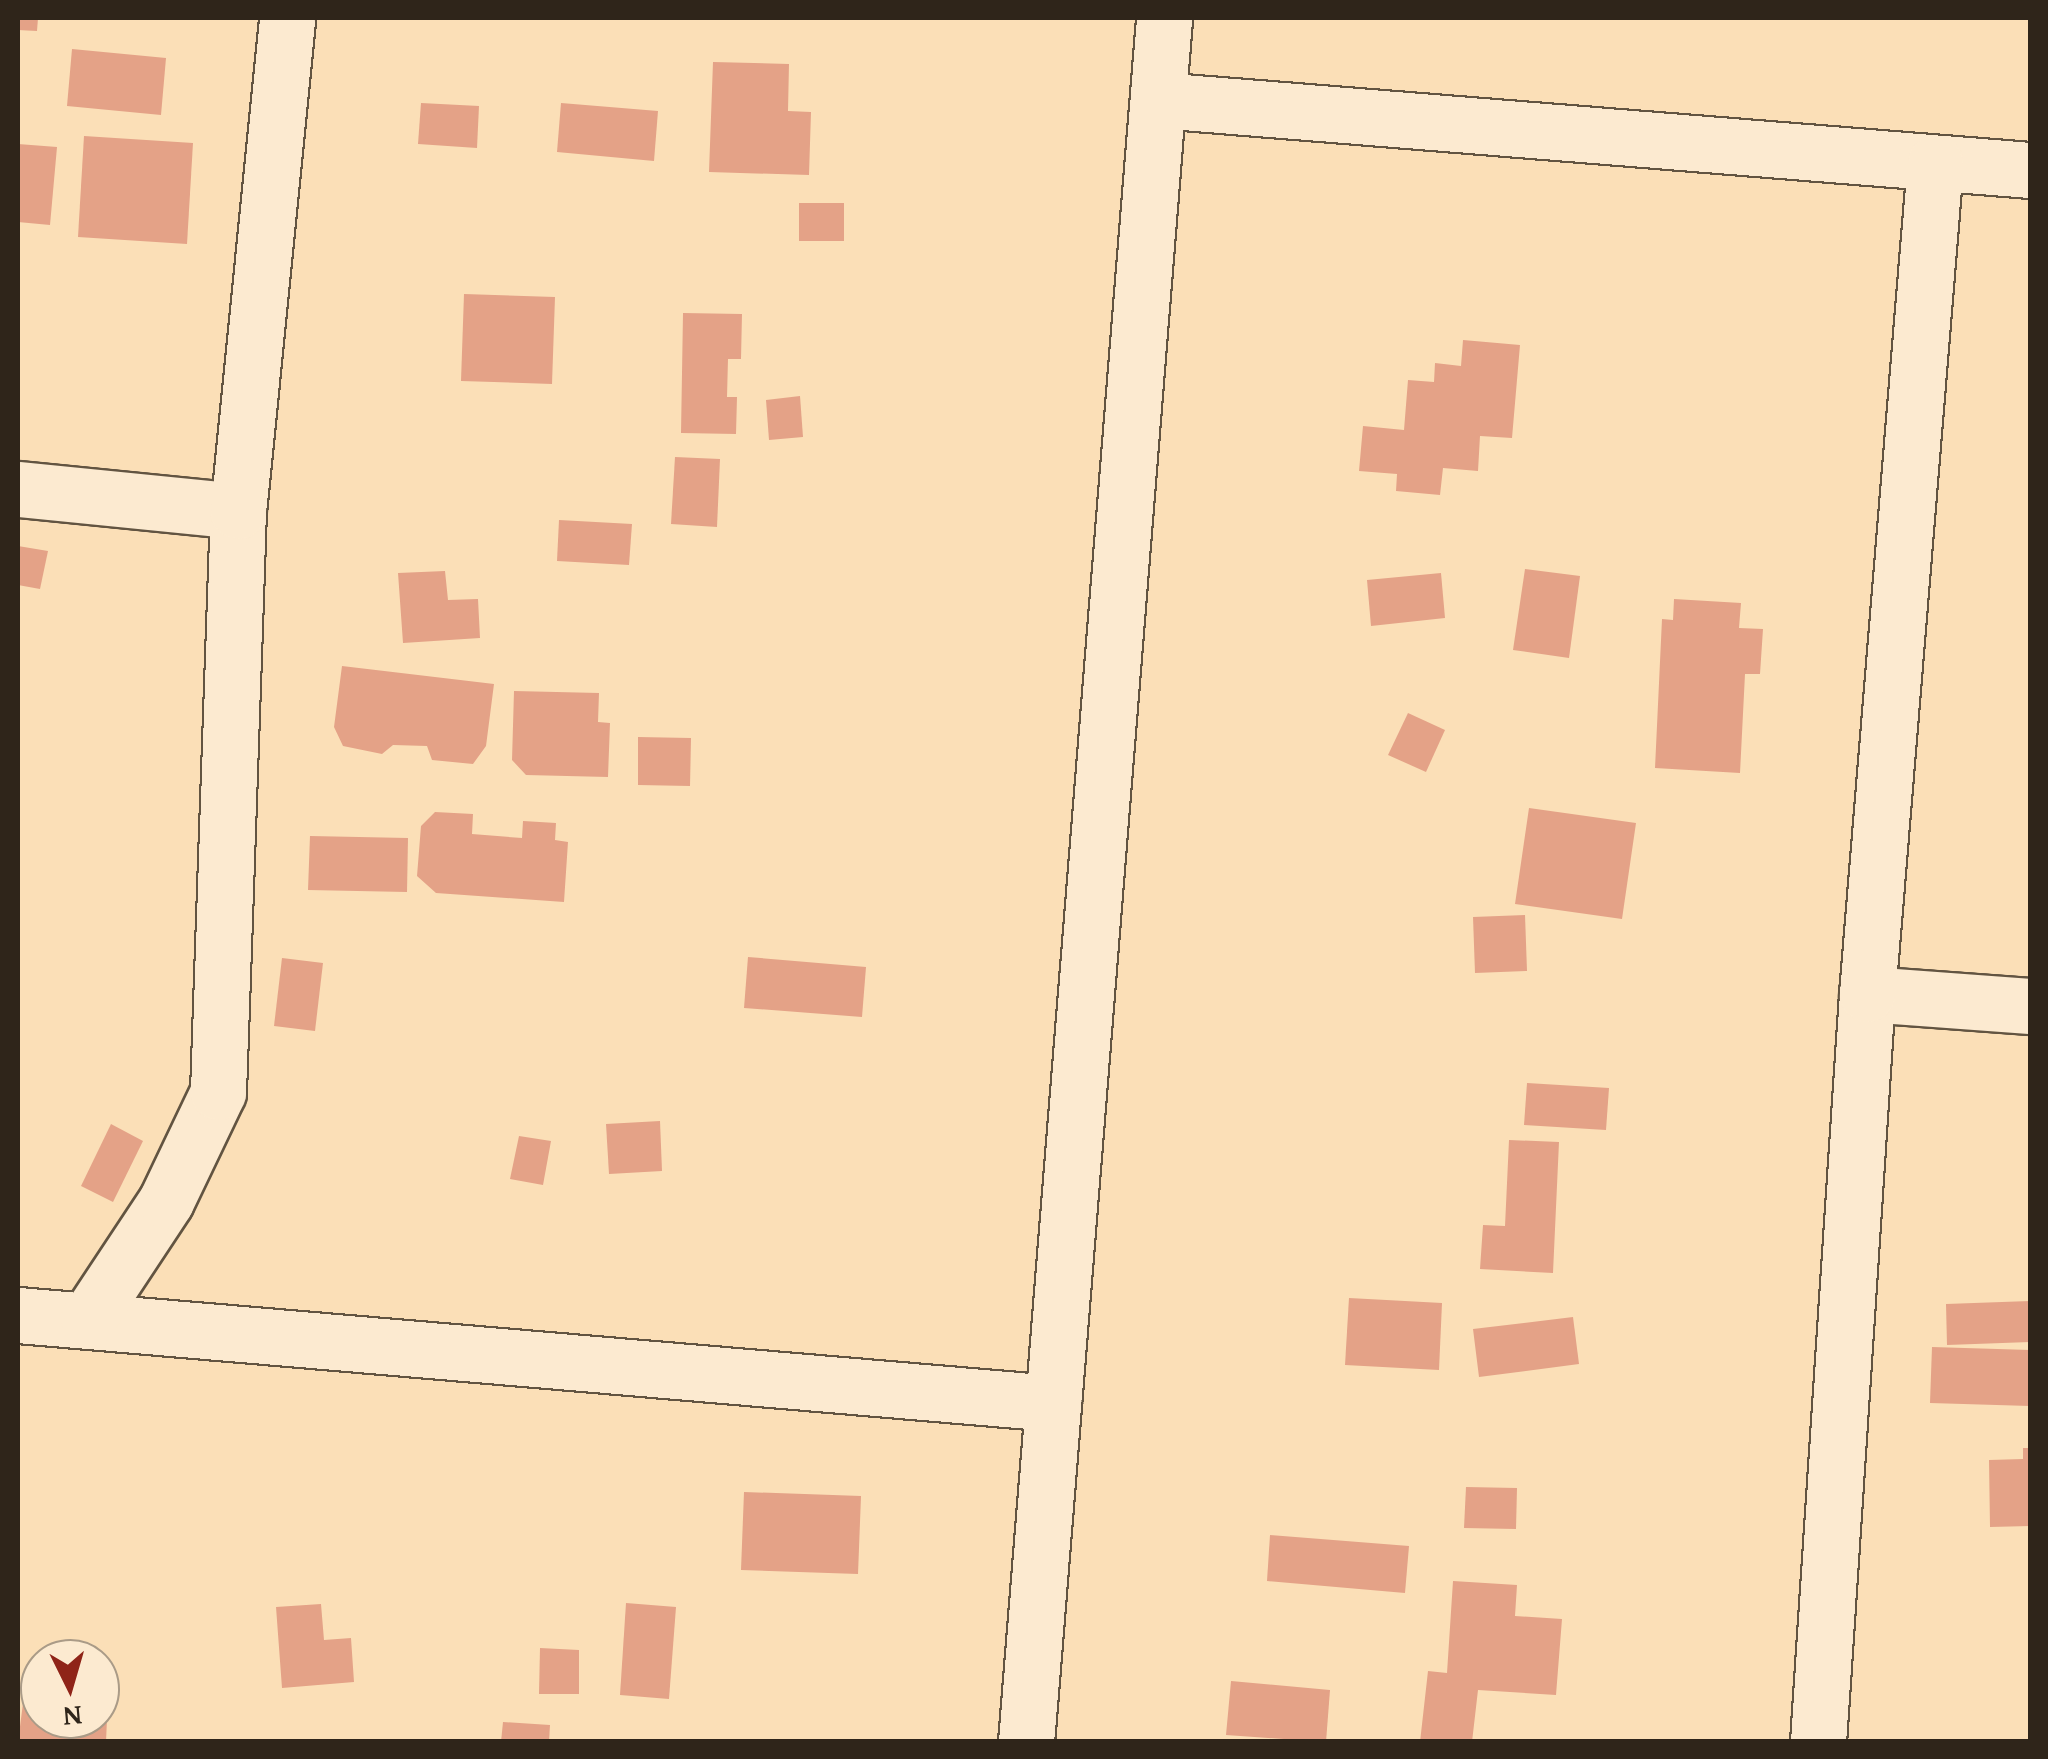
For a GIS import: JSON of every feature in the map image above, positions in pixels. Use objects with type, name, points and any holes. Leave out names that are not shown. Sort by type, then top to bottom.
[{"type":"street","points":[[88,1319],[166,1200],[218,1092],[238,511],[287,18]]},
{"type":"street","points":[[1026,1742],[1164,18]]},
{"type":"street","points":[[1158,100],[2030,170]]},
{"type":"street","points":[[1818,1742],[1866,994],[1936,162]]},
{"type":"street","points":[[18,489],[238,511]]},
{"type":"street","points":[[1866,994],[2030,1006]]},
{"type":"street","points":[[18,1315],[1053,1403]]},
{"type":"building","points":[[18,18],[38,18],[37,31],[18,30]]},
{"type":"building","points":[[72,49],[166,58],[161,115],[67,106]]},
{"type":"building","points":[[713,62],[789,64],[788,111],[811,112],[809,175],[709,172]]},
{"type":"building","points":[[421,103],[479,106],[477,148],[418,144]]},
{"type":"building","points":[[561,103],[658,111],[654,161],[557,152]]},
{"type":"building","points":[[84,136],[193,143],[187,244],[78,237]]},
{"type":"building","points":[[18,144],[57,147],[50,225],[18,222]]},
{"type":"building","points":[[799,203],[844,203],[844,241],[799,241]]},
{"type":"building","points":[[464,294],[555,297],[552,384],[461,381]]},
{"type":"building","points":[[683,313],[742,314],[741,359],[728,359],[727,397],[737,397],[736,434],[681,433]]},
{"type":"building","points":[[1463,340],[1520,345],[1512,438],[1480,436],[1478,471],[1443,468],[1440,495],[1396,491],[1397,474],[1359,471],[1363,426],[1404,430],[1408,380],[1434,382],[1435,363],[1461,366]]},
{"type":"building","points":[[800,396],[803,437],[769,440],[766,400]]},
{"type":"building","points":[[675,457],[720,459],[717,527],[671,524]]},
{"type":"building","points":[[559,520],[632,524],[629,565],[557,561]]},
{"type":"building","points":[[18,546],[48,551],[40,589],[18,585]]},
{"type":"building","points":[[1525,569],[1580,576],[1569,658],[1513,650]]},
{"type":"building","points":[[445,571],[448,600],[478,599],[480,638],[403,643],[398,573]]},
{"type":"building","points":[[1441,573],[1445,618],[1371,626],[1367,580]]},
{"type":"building","points":[[1674,599],[1741,603],[1739,628],[1763,629],[1760,674],[1745,674],[1740,773],[1655,768],[1662,619],[1673,620]]},
{"type":"building","points":[[342,666],[494,684],[486,746],[473,764],[432,760],[427,746],[393,745],[382,754],[343,746],[334,727]]},
{"type":"building","points":[[514,691],[599,693],[598,722],[610,723],[608,777],[526,775],[512,760]]},
{"type":"building","points":[[1408,713],[1445,730],[1426,772],[1388,755]]},
{"type":"building","points":[[638,737],[691,738],[690,786],[638,785]]},
{"type":"building","points":[[1529,808],[1636,823],[1622,919],[1515,904]]},
{"type":"building","points":[[435,812],[473,814],[472,834],[522,838],[523,821],[556,823],[555,840],[568,842],[564,902],[436,893],[417,876],[421,826]]},
{"type":"building","points":[[310,836],[408,838],[407,892],[308,890]]},
{"type":"building","points":[[1525,915],[1527,971],[1475,973],[1473,917]]},
{"type":"building","points":[[748,957],[866,967],[862,1017],[744,1008]]},
{"type":"building","points":[[282,958],[323,963],[315,1031],[274,1026]]},
{"type":"building","points":[[1527,1083],[1609,1088],[1606,1130],[1524,1125]]},
{"type":"building","points":[[660,1121],[662,1171],[609,1174],[606,1124]]},
{"type":"building","points":[[111,1124],[143,1141],[113,1202],[81,1186]]},
{"type":"building","points":[[519,1136],[551,1141],[543,1185],[510,1179]]},
{"type":"building","points":[[1509,1140],[1559,1142],[1553,1273],[1480,1269],[1483,1225],[1505,1226]]},
{"type":"building","points":[[1349,1298],[1442,1303],[1439,1370],[1345,1365]]},
{"type":"building","points":[[2030,1301],[2030,1342],[1947,1345],[1946,1304]]},
{"type":"building","points":[[1573,1317],[1579,1364],[1479,1377],[1473,1329]]},
{"type":"building","points":[[1932,1347],[2030,1350],[2030,1406],[1930,1403]]},
{"type":"building","points":[[2023,1448],[2030,1448],[2030,1526],[1990,1527],[1989,1460],[2023,1459]]},
{"type":"building","points":[[1466,1487],[1517,1488],[1516,1529],[1464,1528]]},
{"type":"building","points":[[744,1492],[861,1496],[858,1574],[741,1570]]},
{"type":"building","points":[[1270,1535],[1409,1546],[1405,1593],[1267,1581]]},
{"type":"building","points":[[1453,1581],[1517,1585],[1515,1616],[1562,1619],[1556,1695],[1478,1690],[1472,1742],[1420,1742],[1428,1671],[1447,1673]]},
{"type":"building","points":[[626,1603],[676,1607],[669,1699],[620,1695]]},
{"type":"building","points":[[321,1604],[324,1640],[351,1638],[354,1682],[282,1688],[276,1607]]},
{"type":"building","points":[[540,1648],[579,1650],[579,1694],[539,1694]]},
{"type":"building","points":[[1231,1681],[1330,1690],[1326,1742],[1226,1735]]},
{"type":"building","points":[[503,1722],[550,1725],[549,1742],[501,1742]]},
{"type":"building","points":[[20,1726],[20,1739],[106,1739],[106,1742],[18,1742]]}]
